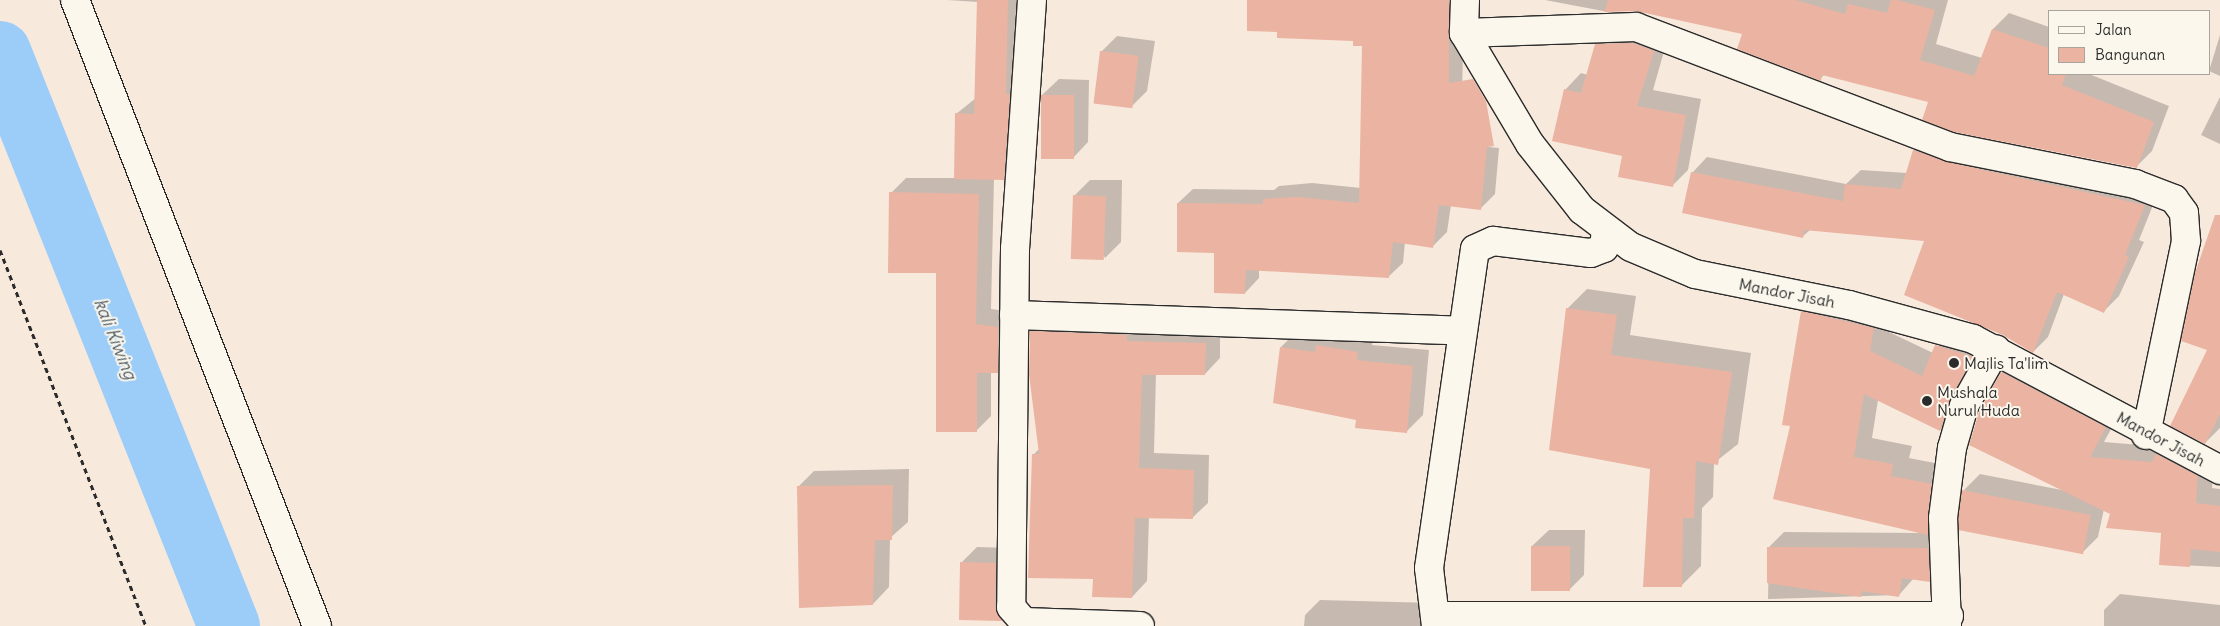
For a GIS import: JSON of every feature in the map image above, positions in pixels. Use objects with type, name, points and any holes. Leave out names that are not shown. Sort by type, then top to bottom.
[{"type":"street","points":[[76,0],[318,626]]},
{"type":"street","points":[[1032,0],[1014,315],[1013,612],[1024,622],[1140,626]]},
{"type":"street","points":[[1465,0],[1464,33],[1636,27],[1950,147],[2135,184],[2174,199],[2184,213],[2186,241],[2146,435]]},
{"type":"street","name":"Mandor Jisah","points":[[1464,33],[1530,144],[1582,210],[1606,230],[1650,257],[1695,274],[1927,324],[1996,349],[2146,435],[2220,470]]},
{"type":"street","points":[[1606,230],[1604,248],[1590,253],[1482,242],[1475,249],[1430,568],[1436,621],[1948,621],[1943,518],[1950,457],[1964,406],[1996,349]]},
{"type":"street","points":[[1014,315],[1462,331]]},
{"type":"path","points":[[0,250],[146,626]]},
{"type":"building","points":[[977,0],[1008,0],[1006,94],[1010,94],[1004,180],[954,179],[955,113],[974,114]]},
{"type":"building","points":[[1247,0],[1449,0],[1449,83],[1473,79],[1486,101],[1494,146],[1487,147],[1481,210],[1439,205],[1433,248],[1393,242],[1389,278],[1246,270],[1245,294],[1214,293],[1214,253],[1177,252],[1177,203],[1263,204],[1263,199],[1297,197],[1359,203],[1362,46],[1353,46],[1353,41],[1277,38],[1277,32],[1247,31]]},
{"type":"building","points":[[1608,0],[1795,0],[1845,14],[1848,4],[1887,13],[1891,0],[1897,0],[1935,10],[1920,60],[1974,76],[1992,29],[2048,48],[2048,75],[2066,75],[2062,85],[2154,122],[2137,168],[1954,132],[1922,120],[1928,102],[1822,75],[1821,81],[1737,49],[1742,34],[1636,11],[1604,12]]},
{"type":"building","points":[[1633,43],[1654,51],[1637,106],[1686,115],[1673,187],[1618,177],[1622,156],[1552,141],[1564,89],[1581,93],[1595,44]]},
{"type":"building","points":[[1100,51],[1139,56],[1132,108],[1094,104]]},
{"type":"building","points":[[1041,95],[1074,95],[1074,159],[1041,159]]},
{"type":"building","points":[[1913,150],[1947,162],[2145,205],[2125,255],[2129,257],[2104,313],[2057,292],[2033,353],[2003,335],[1904,295],[1924,241],[1804,230],[1803,238],[1682,213],[1691,172],[1843,201],[1845,184],[1901,189]]},
{"type":"building","points":[[889,192],[979,194],[976,324],[998,327],[998,373],[977,373],[977,432],[936,432],[936,273],[888,273]]},
{"type":"building","points":[[1073,195],[1106,196],[1104,260],[1071,259]]},
{"type":"building","points":[[2215,215],[2220,215],[2220,414],[2205,444],[2170,426],[2207,350],[2181,341],[2195,273]]},
{"type":"building","points":[[1566,308],[1617,315],[1611,355],[1732,372],[1718,465],[1696,461],[1694,518],[1683,518],[1682,587],[1643,587],[1650,469],[1549,450]]},
{"type":"building","points":[[1801,311],[1874,328],[1870,351],[1922,376],[1935,345],[1974,357],[1950,399],[1940,431],[1864,394],[1854,457],[1893,464],[1891,476],[1932,484],[1928,535],[1773,499],[1790,426],[1782,425]]},
{"type":"building","points":[[1030,331],[1127,335],[1127,341],[1206,343],[1205,375],[1142,375],[1139,468],[1194,470],[1193,519],[1135,518],[1132,598],[1092,597],[1093,579],[1028,578],[1032,454],[1039,454],[1029,374]]},
{"type":"building","points":[[1316,345],[1358,352],[1357,360],[1413,366],[1407,433],[1355,428],[1356,420],[1273,403],[1280,347],[1315,352]]},
{"type":"building","points":[[2001,372],[2106,427],[2090,457],[2152,462],[2156,454],[2198,476],[2196,503],[2220,506],[2220,552],[2191,549],[2190,567],[2159,565],[2161,533],[2106,528],[2110,514],[1969,445],[1979,412]]},
{"type":"building","points":[[893,485],[892,540],[875,540],[873,605],[799,608],[797,486]]},
{"type":"building","points":[[1962,490],[2091,515],[2083,554],[1954,529]]},
{"type":"building","points":[[1531,546],[1570,546],[1570,591],[1531,591]]},
{"type":"building","points":[[1767,547],[1928,548],[1930,582],[1902,578],[1899,597],[1862,591],[1861,597],[1767,583]]},
{"type":"building","points":[[960,562],[996,563],[995,607],[1002,621],[959,620]]},
{"type":"waterway","name":"kali Kiwing","points":[[0,52],[229,626]]},
{"type":"place","name":"Majlis Ta'lim","points":[[1954,363]]},
{"type":"place","name":"Mushala Nurul Huda","points":[[1927,401]]}]
